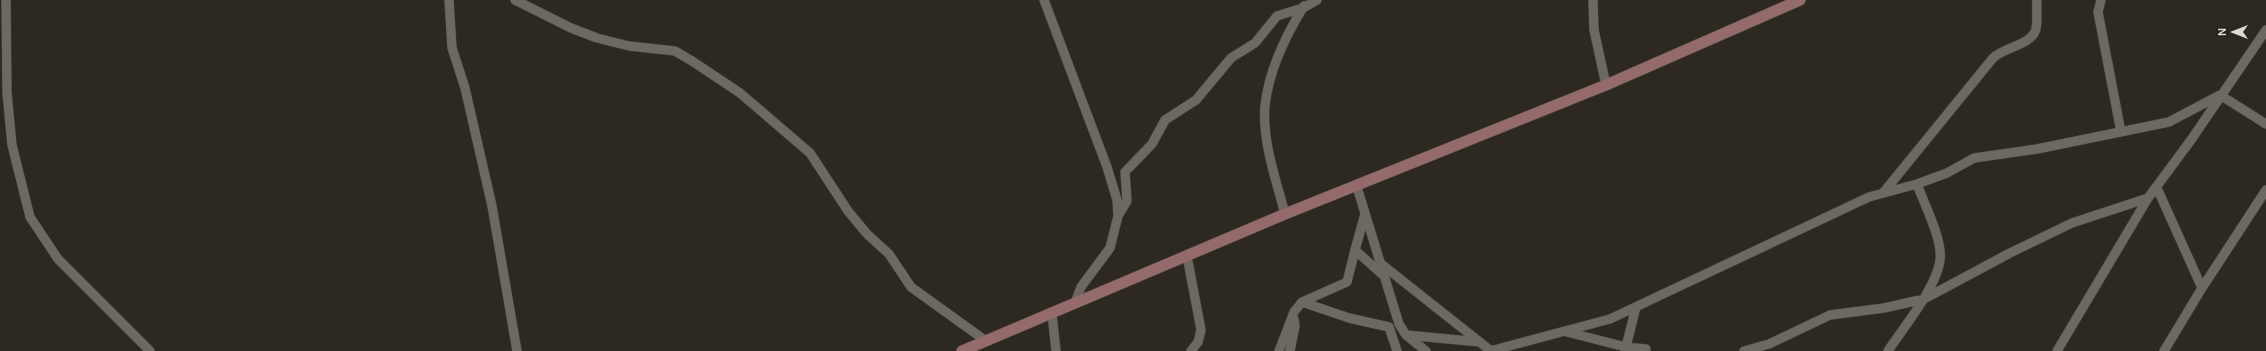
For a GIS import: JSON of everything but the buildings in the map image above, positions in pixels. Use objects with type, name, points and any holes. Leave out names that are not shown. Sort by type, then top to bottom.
[{"type":"main road","points":[[962,351],[1285,214],[1357,187],[1606,85],[1800,0]]},
{"type":"street","points":[[6,0],[7,92],[12,145],[30,217],[58,258],[150,351]]},
{"type":"street","points":[[449,0],[452,48],[465,88],[492,206],[517,351]]},
{"type":"street","points":[[515,0],[571,28],[597,38],[629,46],[675,51],[740,93],[807,151],[848,211],[867,234],[889,254],[911,287],[986,341]]},
{"type":"street","points":[[1044,0],[1107,167],[1117,200],[1118,216]]},
{"type":"street","points":[[1075,303],[1081,287],[1110,248],[1118,216],[1127,201],[1125,172],[1152,144],[1165,120],[1196,100],[1231,58],[1255,42],[1277,16],[1317,0]]},
{"type":"street","points":[[1593,0],[1594,30],[1606,85]]},
{"type":"street","points":[[1883,193],[1993,58],[2000,51],[2032,37],[2036,30],[2037,0]]},
{"type":"street","points":[[2101,0],[2098,12],[2121,132]]},
{"type":"street","points":[[1285,214],[1270,155],[1265,105],[1278,56],[1306,4]]},
{"type":"street","points":[[2057,351],[2148,198],[2157,188],[2266,30]]},
{"type":"street","points":[[1380,263],[1491,351],[1610,319],[1869,198],[1917,184],[1947,173],[1974,158],[2037,149],[2173,121],[2220,95]]},
{"type":"street","points":[[2220,95],[2266,124]]},
{"type":"street","points":[[1888,351],[1924,299],[1940,260],[1939,244],[1917,184]]},
{"type":"street","points":[[1357,187],[1399,324],[1406,335],[1426,351]]},
{"type":"street","points":[[2157,188],[2202,288]]},
{"type":"street","points":[[2164,351],[2202,288],[2266,190]]},
{"type":"street","points":[[1744,351],[1768,344],[1830,315],[1884,308],[1924,299],[2010,253],[2072,223],[2148,198]]},
{"type":"street","points":[[1279,351],[1293,315],[1302,302],[1347,282],[1365,214]]},
{"type":"street","points":[[1355,250],[1384,276]]},
{"type":"street","points":[[1187,256],[1200,330],[1198,342],[1191,351]]},
{"type":"street","points":[[1302,302],[1349,318],[1389,327],[1397,351]]},
{"type":"street","points":[[1626,349],[1636,307]]},
{"type":"street","points":[[1052,314],[1056,351]]},
{"type":"street","points":[[1290,351],[1294,326],[1293,315]]},
{"type":"street","points":[[1566,331],[1626,349],[1646,349]]},
{"type":"street","points":[[1406,335],[1480,342]]}]
